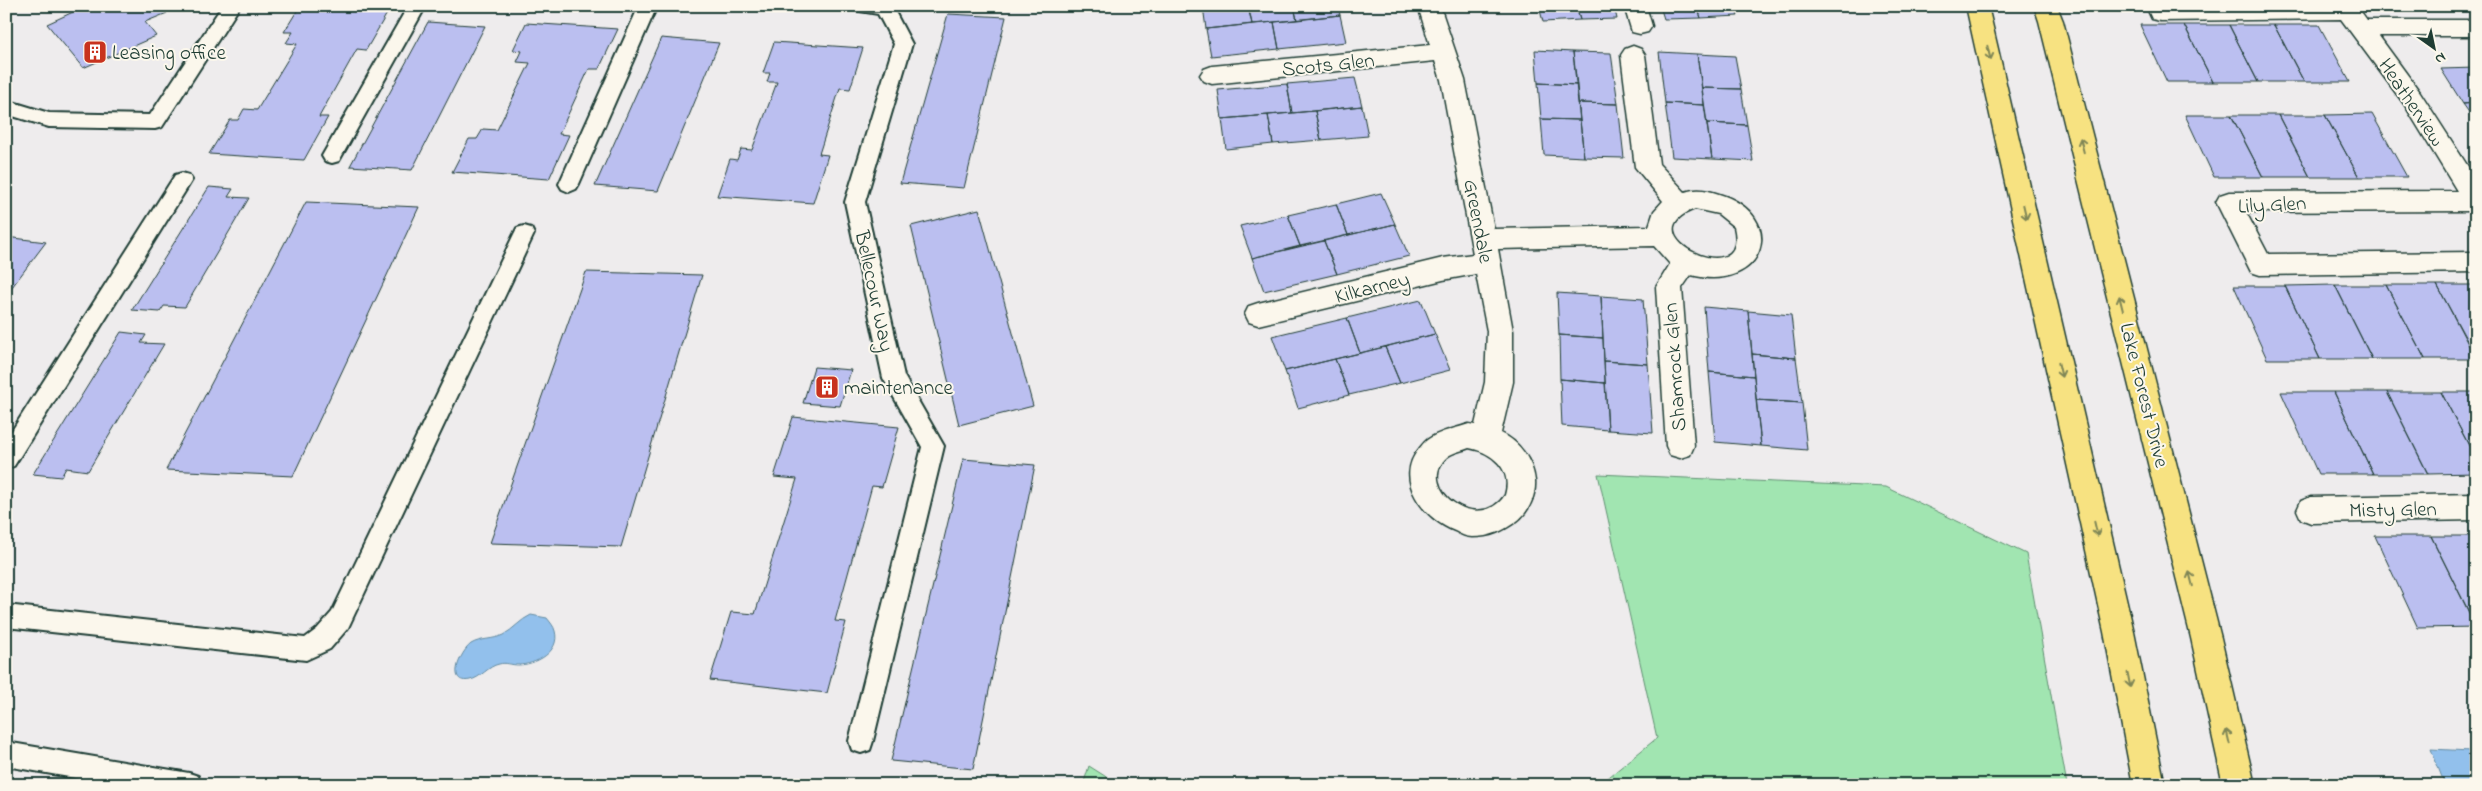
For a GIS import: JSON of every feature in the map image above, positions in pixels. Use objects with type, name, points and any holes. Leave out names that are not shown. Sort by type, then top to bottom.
[{"type":"main road","points":[[1977,6],[2117,623],[2149,785]]},
{"type":"main road","name":"Lake Forest Drive","points":[[2045,6],[2053,30],[2201,619],[2239,785]]},
{"type":"street","name":"Greendale","points":[[1429,6],[1453,80],[1500,332],[1498,382],[1486,439]]},
{"type":"street","points":[[2157,6],[2160,13],[2350,15],[2476,28]]},
{"type":"street","name":"Heatherview","points":[[2350,15],[2412,98],[2476,200]]},
{"type":"street","name":"Scots Glen","points":[[1212,75],[1444,52]]},
{"type":"street","points":[[1633,55],[1647,167],[1679,202]]},
{"type":"street","points":[[1694,199],[1709,200],[1724,205],[1737,214],[1745,224],[1749,236],[1748,248],[1742,259],[1730,266],[1716,269],[1700,268],[1685,262],[1672,253],[1661,236],[1662,218],[1668,208],[1679,202],[1694,199]]},
{"type":"street","name":"Lily Glen","points":[[2476,200],[2229,202],[2260,266],[2476,262]]},
{"type":"street","name":"Kilkarney","points":[[1258,314],[1443,269],[1484,250],[1661,236]]},
{"type":"street","name":"Shamrock Glen","points":[[1680,446],[1669,287],[1685,262]]},
{"type":"street","name":"Misty Glen","points":[[2311,510],[2476,507]]},
{"type":"lane","points":[[6,107],[49,120],[155,122],[231,6]]},
{"type":"lane","points":[[332,156],[417,6]]},
{"type":"lane","points":[[569,184],[648,6]]},
{"type":"lane","name":"Bellecour Way","points":[[860,6],[884,7],[903,44],[855,202],[894,378],[933,446],[861,741]]},
{"type":"lane","points":[[6,459],[182,180]]},
{"type":"lane","points":[[6,616],[306,649],[317,646],[340,620],[524,234]]},
{"type":"lane","points":[[6,754],[189,785]]},
{"type":"green space","points":[[1598,474],[1886,487],[2026,554],[2067,785],[1599,785],[1657,738]]},
{"type":"green space","points":[[1089,766],[1119,785],[1083,785]]},
{"type":"water","points":[[531,615],[547,618],[554,629],[556,638],[554,645],[545,656],[532,663],[515,665],[504,663],[495,665],[474,679],[463,680],[458,678],[457,667],[463,654],[471,644],[503,635]]},
{"type":"water","points":[[2470,724],[2476,724],[2476,738]]},
{"type":"water","points":[[2476,738],[2476,785],[2445,785],[2431,749],[2471,751]]},
{"type":"building","name":"Leasing office","points":[[86,6],[161,6],[167,13],[145,22],[156,36],[83,68],[47,24]]},
{"type":"building","points":[[300,6],[389,10],[366,50],[357,49],[319,117],[328,117],[304,160],[209,154],[230,120],[238,120],[244,109],[257,110],[297,44],[286,43],[293,32],[284,32]]},
{"type":"building","points":[[1203,6],[1248,6],[1252,24],[1206,29]]},
{"type":"building","points":[[1248,6],[1294,6],[1297,20],[1252,24]]},
{"type":"building","points":[[1294,6],[1338,6],[1340,15],[1297,20]]},
{"type":"building","points":[[1539,6],[1576,6],[1580,20],[1543,22]]},
{"type":"building","points":[[1576,6],[1614,6],[1617,19],[1580,20]]},
{"type":"building","points":[[1660,6],[1697,6],[1701,18],[1664,19]]},
{"type":"building","points":[[1697,6],[1734,6],[1738,16],[1701,18]]},
{"type":"building","points":[[948,14],[1006,17],[964,188],[900,183]]},
{"type":"building","points":[[1340,15],[1346,42],[1279,49],[1274,22]]},
{"type":"building","points":[[428,22],[485,26],[412,170],[350,166]]},
{"type":"building","points":[[1274,22],[1279,49],[1211,56],[1206,29]]},
{"type":"building","points":[[526,23],[618,29],[599,69],[589,69],[559,134],[569,135],[549,179],[452,172],[469,139],[477,139],[483,129],[497,130],[530,63],[517,62],[522,51],[513,50]]},
{"type":"building","points":[[2140,25],[2184,25],[2213,82],[2167,82]]},
{"type":"building","points":[[2184,25],[2229,25],[2258,82],[2213,82]]},
{"type":"building","points":[[2229,25],[2274,25],[2304,82],[2258,82]]},
{"type":"building","points":[[2274,25],[2319,25],[2350,82],[2304,82]]},
{"type":"building","points":[[661,38],[719,43],[658,191],[595,186]]},
{"type":"building","points":[[774,42],[863,48],[850,89],[840,88],[819,154],[828,155],[813,203],[717,196],[730,159],[737,160],[741,149],[752,150],[777,82],[767,82],[770,73],[763,73]]},
{"type":"building","points":[[1535,50],[1573,52],[1577,85],[1538,83]]},
{"type":"building","points":[[1573,52],[1611,53],[1618,104],[1578,103]]},
{"type":"building","points":[[1659,52],[1697,54],[1704,105],[1665,103]]},
{"type":"building","points":[[1697,54],[1735,56],[1741,89],[1702,88]]},
{"type":"building","points":[[2476,68],[2476,103],[2463,104],[2441,69]]},
{"type":"building","points":[[1355,78],[1362,106],[1292,113],[1287,84]]},
{"type":"building","points":[[1538,83],[1577,85],[1580,120],[1541,119]]},
{"type":"building","points":[[1287,84],[1292,113],[1222,119],[1218,90]]},
{"type":"building","points":[[1702,88],[1741,89],[1747,125],[1707,123]]},
{"type":"building","points":[[1578,103],[1618,104],[1624,158],[1584,157]]},
{"type":"building","points":[[1665,103],[1704,105],[1712,159],[1672,157]]},
{"type":"building","points":[[2476,103],[2476,122],[2463,104]]},
{"type":"building","points":[[1362,106],[1368,136],[1321,140],[1315,111]]},
{"type":"building","points":[[1315,111],[1321,140],[1273,144],[1268,115]]},
{"type":"building","points":[[2372,114],[2407,177],[2359,177],[2325,115]]},
{"type":"building","points":[[1268,115],[1273,144],[1226,149],[1222,119]]},
{"type":"building","points":[[2185,115],[2231,115],[2263,177],[2214,177]]},
{"type":"building","points":[[2231,115],[2278,115],[2310,177],[2263,177]]},
{"type":"building","points":[[2278,115],[2325,115],[2359,177],[2310,177]]},
{"type":"building","points":[[1541,119],[1580,120],[1584,157],[1544,155]]},
{"type":"building","points":[[1707,123],[1747,125],[1753,161],[1712,159]]},
{"type":"building","points":[[209,187],[233,189],[228,197],[249,198],[185,307],[164,306],[160,312],[132,310]]},
{"type":"building","points":[[1381,193],[1395,224],[1348,235],[1336,204]]},
{"type":"building","points":[[306,202],[419,207],[293,476],[166,470]]},
{"type":"building","points":[[1336,204],[1348,235],[1300,246],[1288,215]]},
{"type":"building","points":[[979,209],[1033,406],[959,425],[911,226]]},
{"type":"building","points":[[1288,215],[1300,246],[1252,258],[1240,226]]},
{"type":"building","points":[[1395,224],[1409,256],[1337,274],[1324,241]]},
{"type":"building","points":[[6,237],[46,242],[6,295]]},
{"type":"building","points":[[1324,241],[1337,274],[1264,291],[1252,258]]},
{"type":"building","points":[[586,272],[702,275],[621,547],[490,543]]},
{"type":"building","points":[[2335,285],[2386,285],[2425,359],[2372,359]]},
{"type":"building","points":[[2335,285],[2372,359],[2320,359],[2285,286]]},
{"type":"building","points":[[2386,285],[2437,285],[2476,359],[2425,359]]},
{"type":"building","points":[[2437,285],[2476,285],[2476,357]]},
{"type":"building","points":[[2234,286],[2285,286],[2320,359],[2267,359]]},
{"type":"building","points":[[1557,293],[1601,296],[1603,338],[1559,335]]},
{"type":"building","points":[[1601,296],[1643,299],[1648,364],[1604,361]]},
{"type":"building","points":[[1421,300],[1435,334],[1360,353],[1347,318]]},
{"type":"building","points":[[1704,307],[1748,311],[1754,376],[1709,372]]},
{"type":"building","points":[[1748,311],[1791,315],[1796,358],[1752,354]]},
{"type":"building","points":[[1347,318],[1360,353],[1285,371],[1272,336]]},
{"type":"building","points":[[121,332],[146,335],[141,343],[164,344],[88,471],[66,468],[61,477],[33,474]]},
{"type":"building","points":[[1435,334],[1450,370],[1400,383],[1385,347]]},
{"type":"building","points":[[1559,335],[1603,338],[1605,383],[1560,379]]},
{"type":"building","points":[[1385,347],[1400,383],[1349,395],[1335,359]]},
{"type":"building","points":[[1752,354],[1796,358],[1802,403],[1756,400]]},
{"type":"building","points":[[1335,359],[1349,395],[1298,408],[1285,371]]},
{"type":"building","points":[[1604,361],[1648,364],[1653,433],[1608,430]]},
{"type":"building","name":"maintenance","points":[[814,367],[851,370],[840,406],[803,403]]},
{"type":"building","points":[[1709,372],[1754,376],[1761,446],[1715,442]]},
{"type":"building","points":[[1560,379],[1605,383],[1608,430],[1562,426]]},
{"type":"building","points":[[2281,392],[2334,392],[2373,474],[2318,474]]},
{"type":"building","points":[[2334,392],[2387,392],[2428,474],[2373,474]]},
{"type":"building","points":[[2387,392],[2441,392],[2476,459],[2476,473],[2428,474]]},
{"type":"building","points":[[2441,392],[2476,392],[2476,459]]},
{"type":"building","points":[[1756,400],[1802,403],[1807,450],[1761,446]]},
{"type":"building","points":[[793,417],[899,427],[882,487],[872,486],[835,621],[846,622],[827,693],[710,680],[731,612],[755,614],[797,479],[774,477]]},
{"type":"building","points":[[963,459],[1035,465],[973,769],[891,761]]},
{"type":"building","points":[[2375,536],[2431,536],[2476,627],[2418,628]]},
{"type":"building","points":[[2431,536],[2476,536],[2476,626]]},
{"type":"place","name":"Leasing office","points":[[95,52]]},
{"type":"place","name":"maintenance","points":[[827,387]]}]
